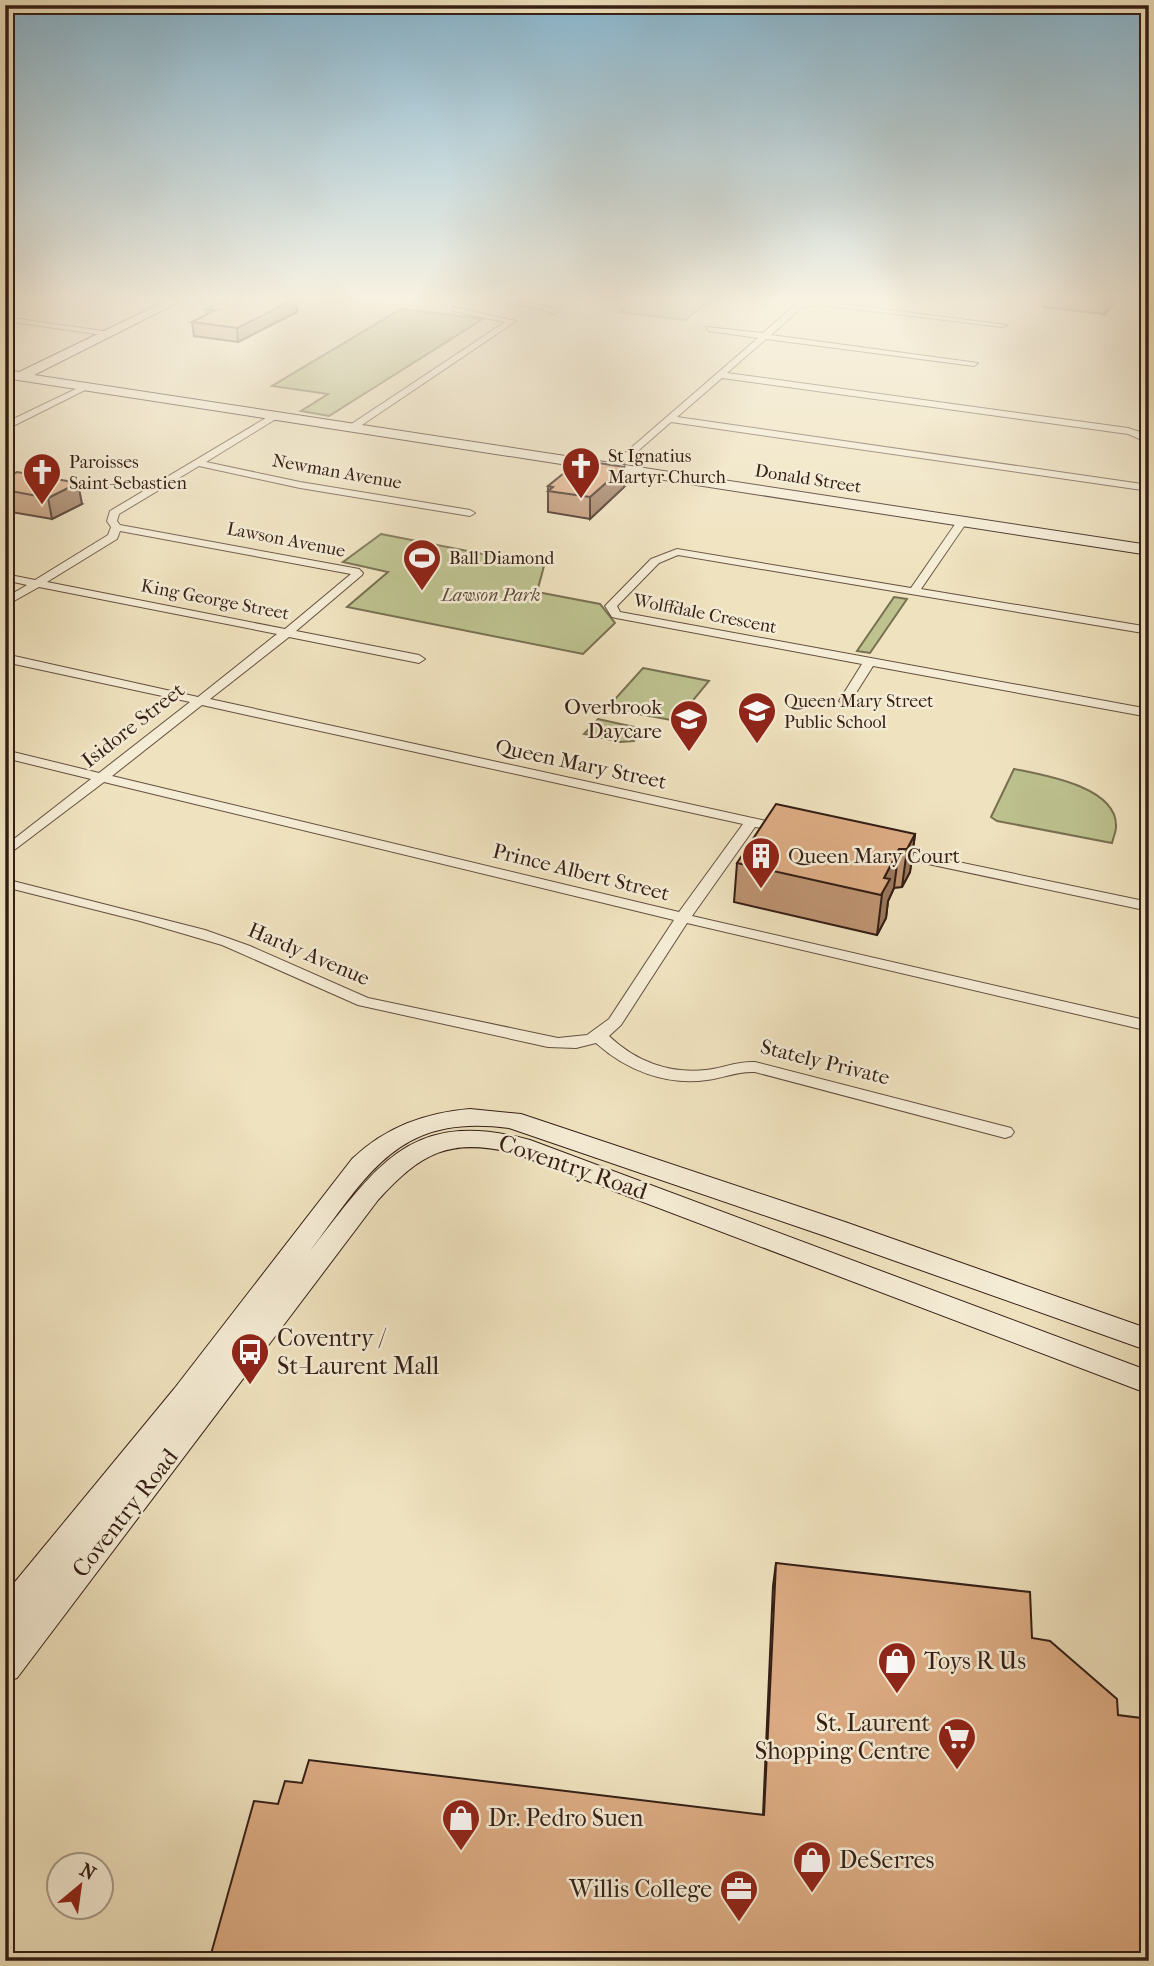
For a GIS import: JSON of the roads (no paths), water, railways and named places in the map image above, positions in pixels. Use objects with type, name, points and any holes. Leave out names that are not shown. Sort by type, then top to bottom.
[{"type":"street","points":[[5,427],[75,393]]},
{"type":"street","name":"Donald Street","points":[[133,393],[1149,550]]},
{"type":"street","points":[[353,428],[405,393]]},
{"type":"street","points":[[613,468],[700,393]]},
{"type":"street","points":[[849,393],[1128,431],[1141,434],[1149,440]]},
{"type":"street","points":[[5,603],[113,537],[116,527],[112,521],[114,513],[276,415]]},
{"type":"street","points":[[670,419],[1149,488]]},
{"type":"street","name":"Newman Avenue","points":[[198,463],[300,485],[470,513]]},
{"type":"street","points":[[914,592],[962,522]]},
{"type":"street","name":"Lawson Avenue","points":[[116,527],[355,570],[358,573],[288,632]]},
{"type":"street","name":"Wolffdale Crescent","points":[[1149,631],[677,552],[655,561],[611,606],[616,615],[1149,713]]},
{"type":"street","name":"King George Street","points":[[5,577],[419,659]]},
{"type":"street","name":"Isidore Street","points":[[5,853],[288,632]]},
{"type":"street","name":"Queen Mary Street","points":[[5,658],[802,833]]},
{"type":"street","points":[[845,701],[869,663]]},
{"type":"street","name":"Prince Albert Street","points":[[5,754],[684,918],[1149,1026]]},
{"type":"street","points":[[600,1037],[623,1012],[684,918],[752,822]]},
{"type":"street","points":[[876,849],[1149,907]]},
{"type":"street","name":"Hardy Avenue","points":[[5,883],[209,936],[259,955],[324,988],[377,1005],[548,1042],[578,1043],[600,1037]]},
{"type":"street","name":"Stately Private","points":[[600,1037],[623,1057],[671,1074],[703,1075],[737,1067],[755,1067],[1005,1132]]},
{"type":"street","name":"Coventry Road","points":[[5,1619],[184,1396],[361,1165],[393,1138],[430,1123],[477,1116],[512,1120],[835,1228],[1149,1340]]},
{"type":"street","name":"Coventry Road","points":[[5,1667],[369,1194],[403,1158],[440,1141],[471,1137],[521,1146],[1149,1383]]},
{"type":"place","name":"St Ignatius Martyr Church","points":[[581,500]]},
{"type":"place","name":"Paroisses Saint-Sebastien","points":[[42,506]]},
{"type":"place","name":"Ball Diamond","points":[[422,592]]},
{"type":"place","name":"Queen Mary Street Public School","points":[[757,745]]},
{"type":"place","name":"Overbrook Daycare","points":[[689,753]]},
{"type":"place","name":"Queen Mary Court","points":[[761,890]]},
{"type":"place","name":"Coventry / St-Laurent Mall","points":[[250,1386]]},
{"type":"place","name":"Toys R Us","points":[[897,1695]]},
{"type":"place","name":"St. Laurent Shopping Centre","points":[[957,1771]]},
{"type":"place","name":"Dr. Pedro Suen","points":[[461,1852]]},
{"type":"place","name":"DeSerres","points":[[812,1894]]},
{"type":"place","name":"Willis College","points":[[739,1923]]},
{"type":"park label","name":"Lawson Park","points":[[491,595]]}]
